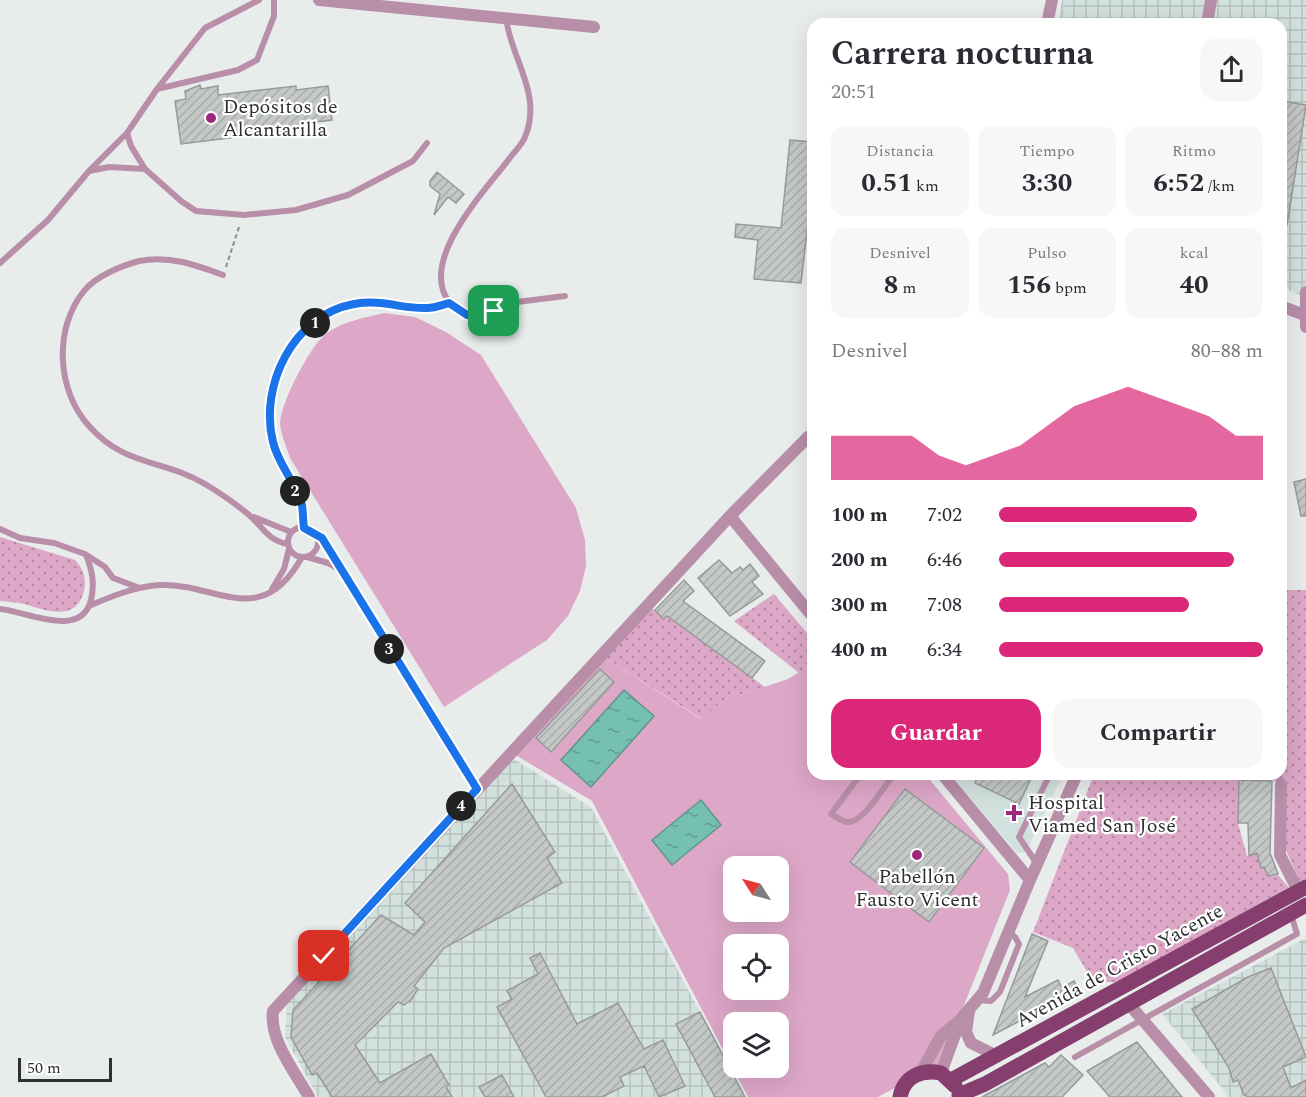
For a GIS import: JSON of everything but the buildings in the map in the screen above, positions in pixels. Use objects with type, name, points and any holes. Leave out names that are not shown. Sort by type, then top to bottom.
[{"type":"main road","name":"Avenida de Cristo Yacente","points":[[946,1076],[997,1056],[1302,889]]},
{"type":"main road","name":"Avenida de Cristo Yacente","points":[[959,1096],[985,1084],[1306,905]]},
{"type":"main road","points":[[900,1097],[904,1084],[921,1072],[946,1076],[959,1096]]},
{"type":"street","points":[[319,0],[594,27]]},
{"type":"street","points":[[1048,18],[1052,0]]},
{"type":"street","points":[[1208,18],[1211,0]]},
{"type":"street","points":[[1305,321],[1306,292]]},
{"type":"street","points":[[1287,310],[1305,321]]},
{"type":"street","points":[[309,1097],[276,1037],[271,1024],[273,1011],[730,516],[807,438]]},
{"type":"street","points":[[730,516],[807,610]]},
{"type":"street","points":[[949,780],[1030,880]]},
{"type":"street","points":[[921,1072],[940,1036],[965,1015],[977,1000],[1074,780]]},
{"type":"street","points":[[1281,784],[1280,855],[1302,889]]},
{"type":"street","points":[[1130,1004],[1209,1097]]},
{"type":"street","points":[[965,1015],[966,1032],[971,1043],[997,1056]]},
{"type":"street","points":[[946,1076],[965,1015]]},
{"type":"lane","points":[[0,263],[48,220],[89,171],[128,133],[157,89],[205,28],[259,0]]},
{"type":"lane","points":[[157,89],[238,70],[257,60],[274,16],[274,0]]},
{"type":"lane","points":[[506,17],[508,31],[530,91],[525,137],[453,233],[442,265],[442,287],[449,303],[467,315],[494,311],[517,302],[565,296]]},
{"type":"lane","points":[[128,133],[131,146],[145,169],[195,211],[244,215],[296,210],[348,195],[413,161],[427,143]]},
{"type":"lane","points":[[89,171],[109,167],[145,169]]},
{"type":"lane","points":[[223,275],[175,259],[140,261],[109,272],[84,291],[70,319],[63,347],[63,375],[75,407],[107,443],[131,458],[168,468],[203,483],[250,516],[270,538],[304,557],[328,563],[343,572]]},
{"type":"lane","points":[[449,303],[427,308],[383,301],[352,304],[323,317],[298,336],[274,381],[268,416],[273,445],[302,504],[304,528],[316,537],[322,538],[477,789]]},
{"type":"lane","points":[[250,516],[291,532],[304,528]]},
{"type":"lane","points":[[0,528],[20,538],[54,543],[85,554],[105,567],[113,578],[141,588]]},
{"type":"lane","points":[[272,589],[284,569],[291,532]]},
{"type":"lane","points":[[0,609],[17,610],[59,622],[77,618],[89,606],[141,588],[159,585],[183,587],[240,601],[270,592],[293,573],[304,557],[317,546],[316,537]]},
{"type":"lane","points":[[85,554],[93,577],[89,606]]},
{"type":"lane","points":[[856,780],[831,814],[846,822],[855,821],[863,814],[889,780]]},
{"type":"lane","points":[[1038,864],[1019,837],[1047,780]]},
{"type":"lane","points":[[1075,1057],[1297,934],[1291,914]]},
{"type":"path","points":[[223,275],[244,215]]},
{"type":"shaded area","points":[[1062,0],[1306,0],[1306,298],[1287,290],[1287,18],[1059,18]]},
{"type":"shaded area","points":[[384,313],[415,317],[446,332],[481,355],[576,508],[585,540],[586,566],[580,591],[568,616],[547,640],[444,707],[290,458],[280,426],[291,388],[320,339],[327,333],[354,320]]},
{"type":"shaded area","points":[[0,537],[75,560],[85,578],[85,587],[80,601],[67,611],[59,612],[21,603],[0,601]]},
{"type":"shaded area","points":[[1287,590],[1306,590],[1306,882],[1301,885],[1283,843],[1287,781],[1239,780],[1287,780]]},
{"type":"shaded area","points":[[774,594],[807,633],[807,668],[799,673],[734,621]]},
{"type":"shaded area","points":[[650,606],[663,619],[667,616],[765,687],[740,695],[734,691],[702,719],[604,657]]},
{"type":"shaded area","points":[[604,657],[701,719],[734,691],[740,695],[788,679],[807,668],[807,780],[930,780],[1008,874],[1010,890],[941,1063],[878,1097],[748,1097],[738,1078],[789,1078],[789,1012],[723,1012],[723,1050],[592,801],[514,754]]},
{"type":"shaded area","points":[[512,758],[591,807],[723,1056],[723,1078],[735,1078],[745,1097],[318,1097],[285,1037],[287,1004]]},
{"type":"shaded area","name":"Hospital Viamed San José","points":[[955,780],[1060,780],[1026,852],[1017,853]]},
{"type":"shaded area","points":[[1092,780],[1239,780],[1238,823],[1247,856],[1257,853],[1261,867],[1264,867],[1268,876],[1278,875],[1291,890],[1115,982],[1093,982],[1073,948],[1033,932]]},
{"type":"shaded area","points":[[1306,938],[1306,1097],[1229,1097],[1162,1014]]},
{"type":"water","points":[[624,690],[654,716],[591,787],[561,760]]},
{"type":"water","points":[[701,800],[721,825],[672,865],[652,840]]},
{"type":"place","name":"Depósitos de Alcantarilla","points":[[211,118]]},
{"type":"place","name":"Hospital Viamed San José","points":[[1014,813]]},
{"type":"place","name":"Pabellón Fausto Vicent","points":[[917,855]]},
{"type":"route","points":[[324,956],[477,789],[322,538],[316,537],[310,530],[304,528],[302,504],[273,445],[268,416],[274,381],[298,336],[323,317],[352,304],[383,301],[427,308],[449,303],[467,315],[494,311]]}]
